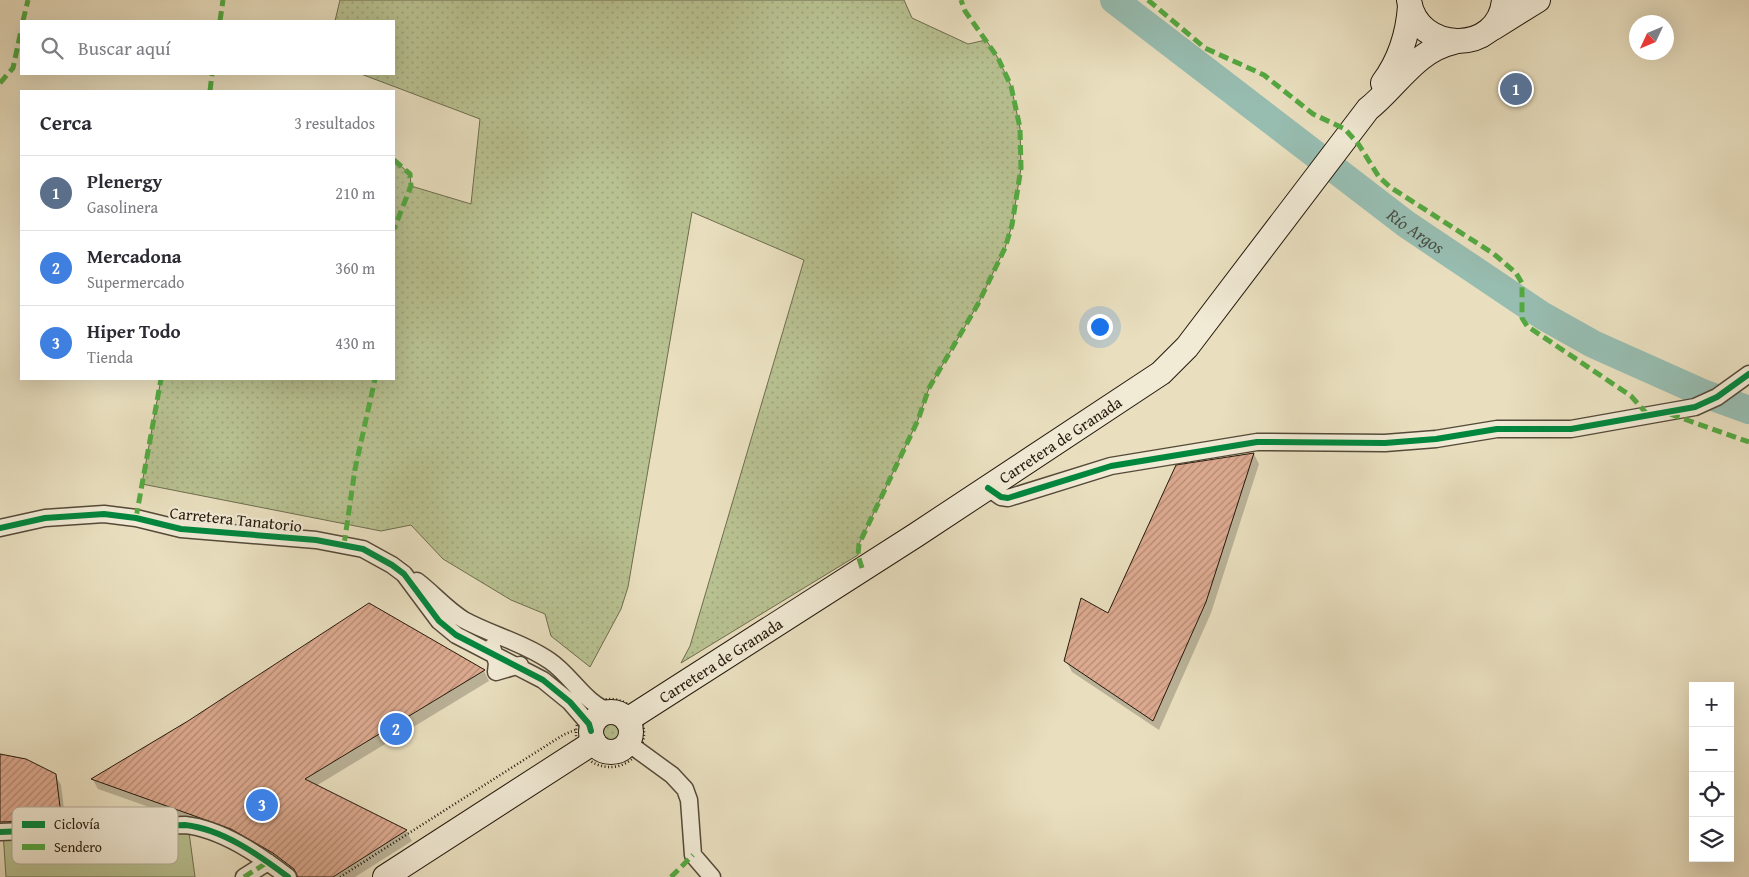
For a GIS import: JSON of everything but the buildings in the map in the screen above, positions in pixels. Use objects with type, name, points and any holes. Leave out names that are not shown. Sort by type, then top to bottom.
[{"type":"main road","points":[[1487,31],[1500,16],[1504,0]]},
{"type":"main road","name":"Carretera de Granada","points":[[1368,110],[1420,60],[1438,47],[1454,42],[1468,41],[1538,0]]},
{"type":"main road","points":[[1409,3],[1417,22],[1427,32],[1440,39],[1454,42]]},
{"type":"main road","name":"Carretera de Granada","points":[[385,877],[587,734],[595,720],[622,725],[1162,373],[1187,347],[1368,110],[1400,54],[1408,27],[1409,3]]},
{"type":"main road","name":"Carretera de Granada","points":[[587,734],[602,750],[608,752],[620,750],[622,725]]},
{"type":"street","points":[[988,488],[1001,497],[1008,498],[1111,466],[1257,442],[1385,443],[1436,439],[1497,429],[1571,429],[1695,407],[1717,397],[1749,374]]},
{"type":"street","name":"Carretera Tanatorio","points":[[0,528],[46,518],[83,514],[123,516],[181,529],[274,536],[344,545],[363,549],[392,565],[416,580],[434,596]]},
{"type":"street","points":[[404,574],[447,628],[495,655]]},
{"type":"street","points":[[434,596],[464,620],[549,661],[565,674],[585,696]]},
{"type":"street","points":[[434,596],[452,619],[486,641],[495,655],[496,672],[516,666],[536,664],[585,696],[622,725],[672,775],[685,789],[690,800],[693,855],[712,877]]},
{"type":"street","points":[[516,666],[543,680],[559,692],[589,724],[587,734]]},
{"type":"street","points":[[178,827],[195,826],[218,834],[268,862],[288,877]]},
{"type":"street","points":[[244,877],[268,862]]},
{"type":"path","points":[[340,877],[563,735],[587,734]]},
{"type":"green space","points":[[340,0],[904,0],[912,18],[968,44],[986,40],[998,58],[1011,86],[1020,128],[1021,168],[1012,225],[1005,248],[978,304],[929,388],[918,420],[859,544],[858,555],[681,663],[690,646],[804,260],[692,212],[628,587],[621,609],[590,667],[551,636],[545,614],[511,600],[443,559],[411,525],[381,531],[142,484],[161,380],[395,380],[395,161],[410,174],[411,186],[471,204],[480,119],[364,75],[395,75],[395,20],[335,20]]},
{"type":"green space","points":[[611,717],[622,722],[627,733],[622,744],[611,749],[600,744],[595,733],[600,722]]},
{"type":"green space","points":[[178,825],[188,825],[195,877],[6,877],[3,832],[12,832],[12,864],[178,864]]},
{"type":"waterway","name":"Río Argos","points":[[1114,0],[1406,224],[1543,316],[1593,344],[1705,394],[1749,410]]},
{"type":"marked path","points":[[23,20],[28,0]]},
{"type":"marked path","points":[[220,20],[223,0]]},
{"type":"marked path","points":[[862,568],[858,555],[859,544],[918,420],[929,388],[978,304],[1005,248],[1012,225],[1021,168],[1020,128],[1011,86],[998,58],[965,11],[961,0]]},
{"type":"marked path","points":[[1148,0],[1205,48],[1264,75],[1313,114],[1345,129],[1359,145],[1379,177],[1390,187],[1494,254],[1516,273],[1522,283],[1522,318],[1527,326],[1631,396],[1647,414]]},
{"type":"marked path","points":[[0,83],[13,68],[20,36]]},
{"type":"marked path","points":[[210,90],[212,75]]},
{"type":"marked path","points":[[395,161],[410,174],[411,186],[395,226]]},
{"type":"marked path","points":[[136,518],[161,380]]},
{"type":"marked path","points":[[344,545],[355,469],[375,380]]},
{"type":"marked path","points":[[1670,414],[1749,442]]},
{"type":"marked path","points":[[671,877],[693,855]]},
{"type":"marked path","points":[[244,877],[268,862]]},
{"type":"cycle path","points":[[988,488],[1001,497],[1008,498],[1111,466],[1257,442],[1385,443],[1436,439],[1497,429],[1571,429],[1695,407],[1717,397],[1749,374]]},
{"type":"cycle path","points":[[0,528],[45,518],[104,514],[136,518],[181,529],[316,540],[363,549],[404,574],[439,621],[456,635],[543,680],[570,702],[589,724],[591,731]]},
{"type":"cycle path","points":[[178,825],[199,827],[226,837],[265,860],[288,877]]},
{"type":"cycle path","points":[[0,832],[12,832]]},
{"type":"place","name":"Plenergy","points":[[1516,89]]},
{"type":"place","name":"Mercadona","points":[[396,729]]},
{"type":"place","name":"Hiper Todo","points":[[262,805]]}]
